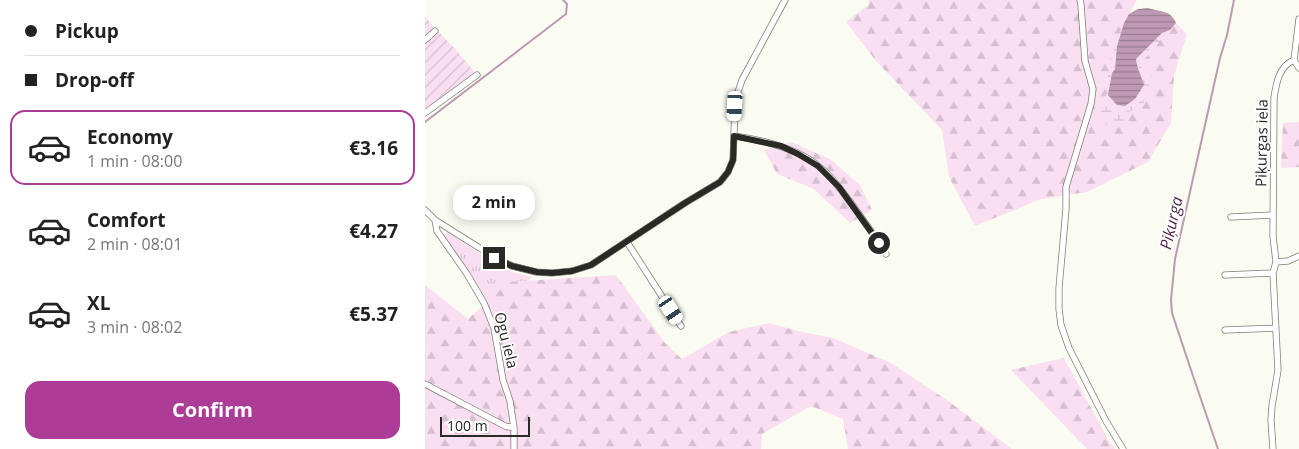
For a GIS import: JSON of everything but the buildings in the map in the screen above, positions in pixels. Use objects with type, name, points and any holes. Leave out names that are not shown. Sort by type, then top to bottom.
[{"type":"street","points":[[425,210],[435,220],[494,258],[512,266],[537,272],[552,273],[572,271],[591,265],[720,182],[728,172],[733,160],[735,106],[738,92],[742,80],[785,0]]},
{"type":"street","points":[[1080,0],[1085,61],[1093,89],[1091,104],[1065,187],[1066,209],[1059,288],[1059,310],[1061,325],[1069,348],[1105,421],[1123,449]]},
{"type":"street","points":[[1299,19],[1294,60],[1299,68]]},
{"type":"street","points":[[425,40],[435,31]]},
{"type":"street","name":"Piķurgas iela","points":[[1273,449],[1271,420],[1278,370],[1273,273],[1275,262],[1273,236],[1273,98],[1275,84],[1281,71],[1287,63],[1294,60]]},
{"type":"street","points":[[425,113],[477,75]]},
{"type":"street","points":[[734,136],[781,146],[818,166],[839,187],[886,254]]},
{"type":"street","points":[[1231,216],[1273,215]]},
{"type":"street","name":"Ogu iela","points":[[435,220],[437,231],[467,274],[488,312],[494,328],[503,380],[510,401],[514,428],[514,449]]},
{"type":"street","points":[[627,242],[681,326]]},
{"type":"street","points":[[1275,262],[1288,261],[1299,256]]},
{"type":"street","points":[[1225,275],[1273,273]]},
{"type":"street","points":[[1225,330],[1276,328]]},
{"type":"street","points":[[425,384],[505,426],[514,428]]},
{"type":"green space","points":[[869,0],[1137,0],[1124,23],[1117,46],[1136,65],[1162,33],[1170,30],[1176,23],[1187,34],[1174,76],[1171,123],[1148,162],[1087,192],[1041,199],[975,226],[949,177],[942,130],[876,61],[846,22],[868,5]]},
{"type":"green space","points":[[425,16],[477,75],[425,113]]},
{"type":"green space","points":[[1124,23],[1117,46],[1115,69],[1112,73],[1125,106],[1136,99],[1144,85],[1136,59],[1162,33],[1152,52],[1142,61],[1141,67],[1153,77],[1153,84],[1142,95],[1144,104],[1142,107],[1129,112],[1124,126],[1112,126],[1101,122],[1096,116],[1102,110],[1105,102],[1111,51]]},
{"type":"green space","points":[[1299,122],[1299,167],[1281,168],[1283,123]]},
{"type":"green space","points":[[791,142],[830,159],[860,185],[872,210],[850,223],[814,189],[777,174],[764,150]]},
{"type":"green space","points":[[448,232],[498,266],[532,277],[494,317],[482,292],[444,236]]},
{"type":"green space","points":[[616,275],[665,343],[682,359],[729,332],[769,323],[833,338],[891,363],[951,403],[1012,449],[848,449],[843,419],[811,406],[762,434],[761,449],[425,449],[425,285],[468,319],[509,282]]},
{"type":"green space","points":[[1064,358],[1115,449],[1087,449],[1011,370]]},
{"type":"shaded area","points":[[1148,8],[1165,12],[1176,23],[1170,30],[1162,33],[1136,59],[1144,85],[1135,99],[1125,106],[1117,105],[1108,95],[1112,73],[1115,69],[1117,46],[1124,23],[1129,14],[1138,9]]},
{"type":"waterway","points":[[425,122],[566,14],[567,4],[563,0]]},
{"type":"waterway","name":"Piķurga","points":[[1218,449],[1172,313],[1171,300],[1175,259],[1234,0]]},
{"type":"route","points":[[494,258],[512,266],[537,272],[572,271],[591,265],[720,182],[728,172],[733,160],[734,136],[781,146],[818,166],[839,187],[879,243]]}]
